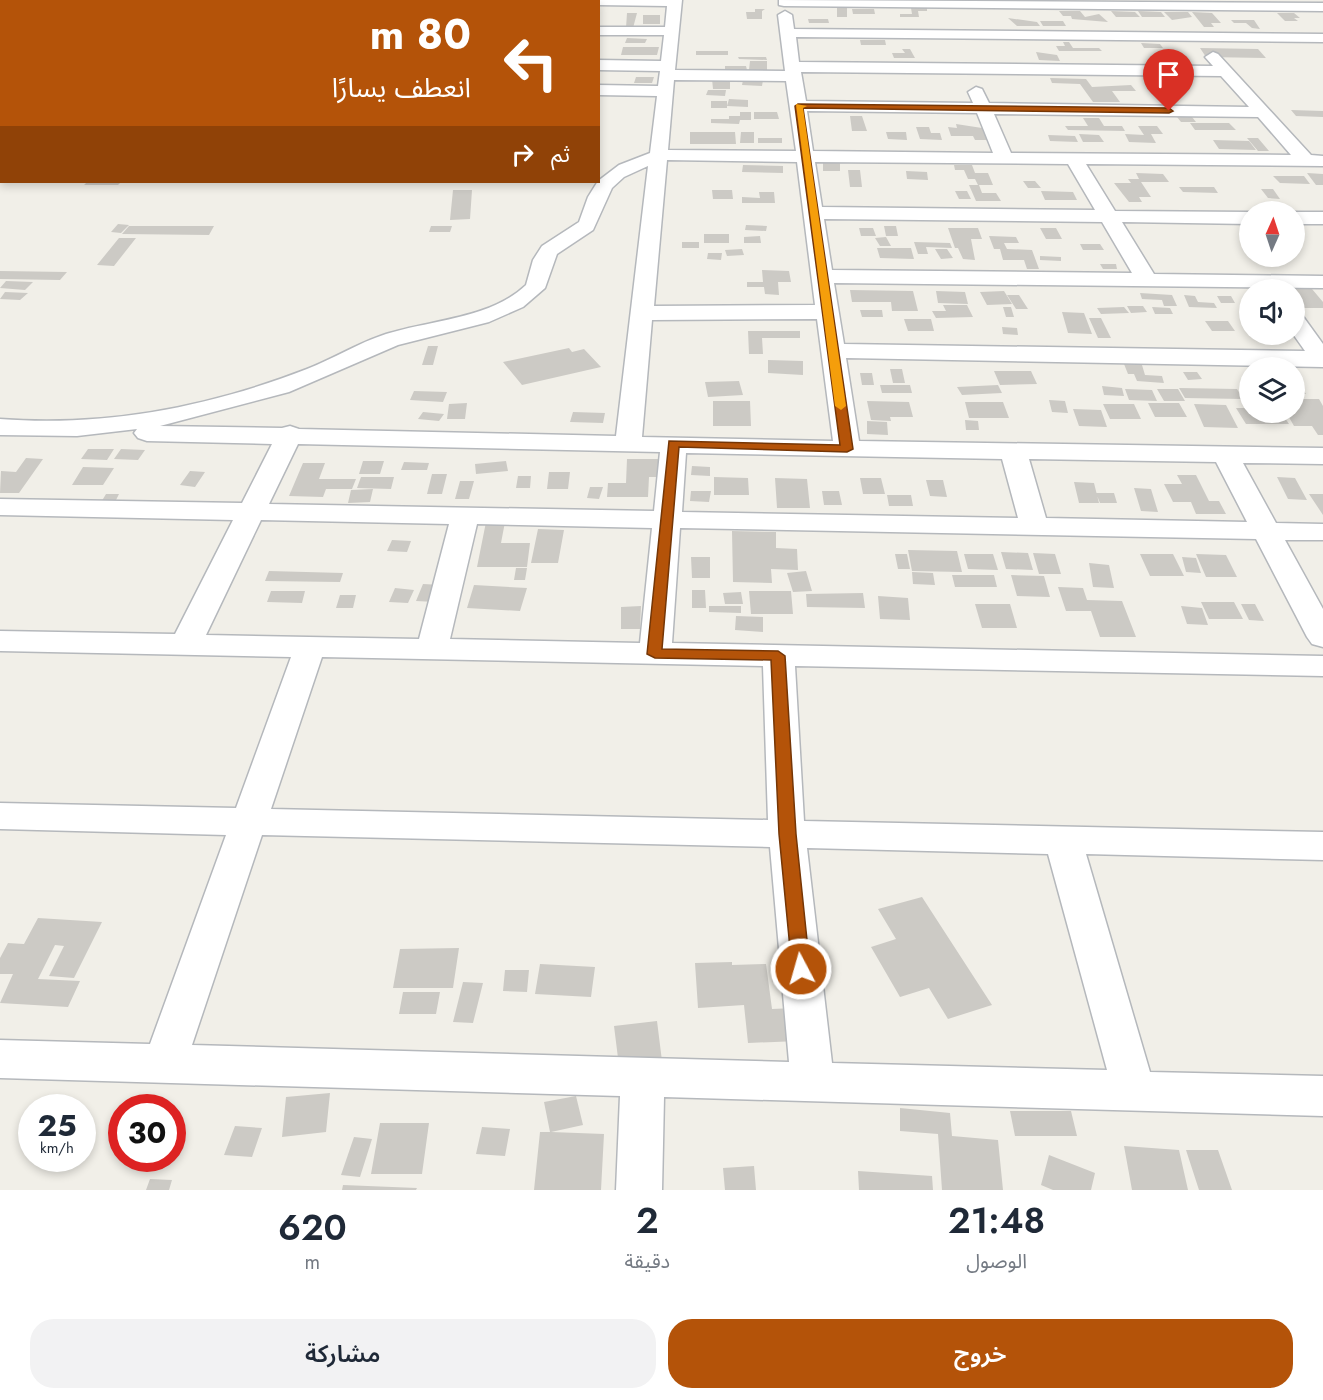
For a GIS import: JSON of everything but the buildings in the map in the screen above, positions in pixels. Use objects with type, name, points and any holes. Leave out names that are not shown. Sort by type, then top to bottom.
[{"type":"street","points":[[600,1],[675,1],[628,443]]},
{"type":"street","points":[[847,449],[783,1],[1245,3],[1323,7]]},
{"type":"street","points":[[989,2],[1010,35]]},
{"type":"street","points":[[1245,3],[1283,38]]},
{"type":"street","points":[[600,31],[673,31]]},
{"type":"street","points":[[788,33],[1323,38]]},
{"type":"street","points":[[952,35],[1004,158]]},
{"type":"street","points":[[1195,37],[1262,112],[1315,161]]},
{"type":"street","points":[[600,65],[668,77]]},
{"type":"street","points":[[600,90],[668,77],[793,71],[966,69],[1226,71]]},
{"type":"street","points":[[798,106],[1262,112]]},
{"type":"street","points":[[32,431],[129,423],[244,399],[317,374],[388,340],[495,312],[533,291],[540,278],[545,255],[551,248],[586,226],[600,192],[612,177],[632,165],[660,154],[1315,161]]},
{"type":"street","points":[[1074,159],[1147,280]]},
{"type":"street","points":[[813,213],[1239,218]]},
{"type":"street","points":[[1305,218],[1323,218]]},
{"type":"street","points":[[822,276],[1147,280],[1239,284]]},
{"type":"street","points":[[1305,283],[1323,282]]},
{"type":"street","points":[[642,313],[828,312]]},
{"type":"street","points":[[1305,335],[1322,358]]},
{"type":"street","points":[[833,351],[1322,358]]},
{"type":"street","points":[[0,429],[290,434],[847,449],[1323,456]]},
{"type":"street","points":[[185,645],[290,434]]},
{"type":"street","points":[[655,654],[674,444]]},
{"type":"street","points":[[1013,450],[1035,527]]},
{"type":"street","points":[[1225,454],[1323,637]]},
{"type":"street","points":[[0,507],[1323,532]]},
{"type":"street","points":[[432,649],[465,517]]},
{"type":"street","points":[[0,641],[1323,666]]},
{"type":"street","points":[[164,1064],[310,647]]},
{"type":"street","points":[[778,656],[787,834],[812,1082]]},
{"type":"street","points":[[0,816],[1323,846]]},
{"type":"street","points":[[1063,840],[1134,1091]]},
{"type":"street","points":[[0,1059],[1323,1096]]},
{"type":"street","points":[[639,1190],[643,1077]]},
{"type":"slow traffic","points":[[803,106],[798,106],[841,406]]},
{"type":"route","points":[[801,969],[787,834],[778,656],[655,654],[674,444],[847,449],[798,106],[1169,111]]}]
